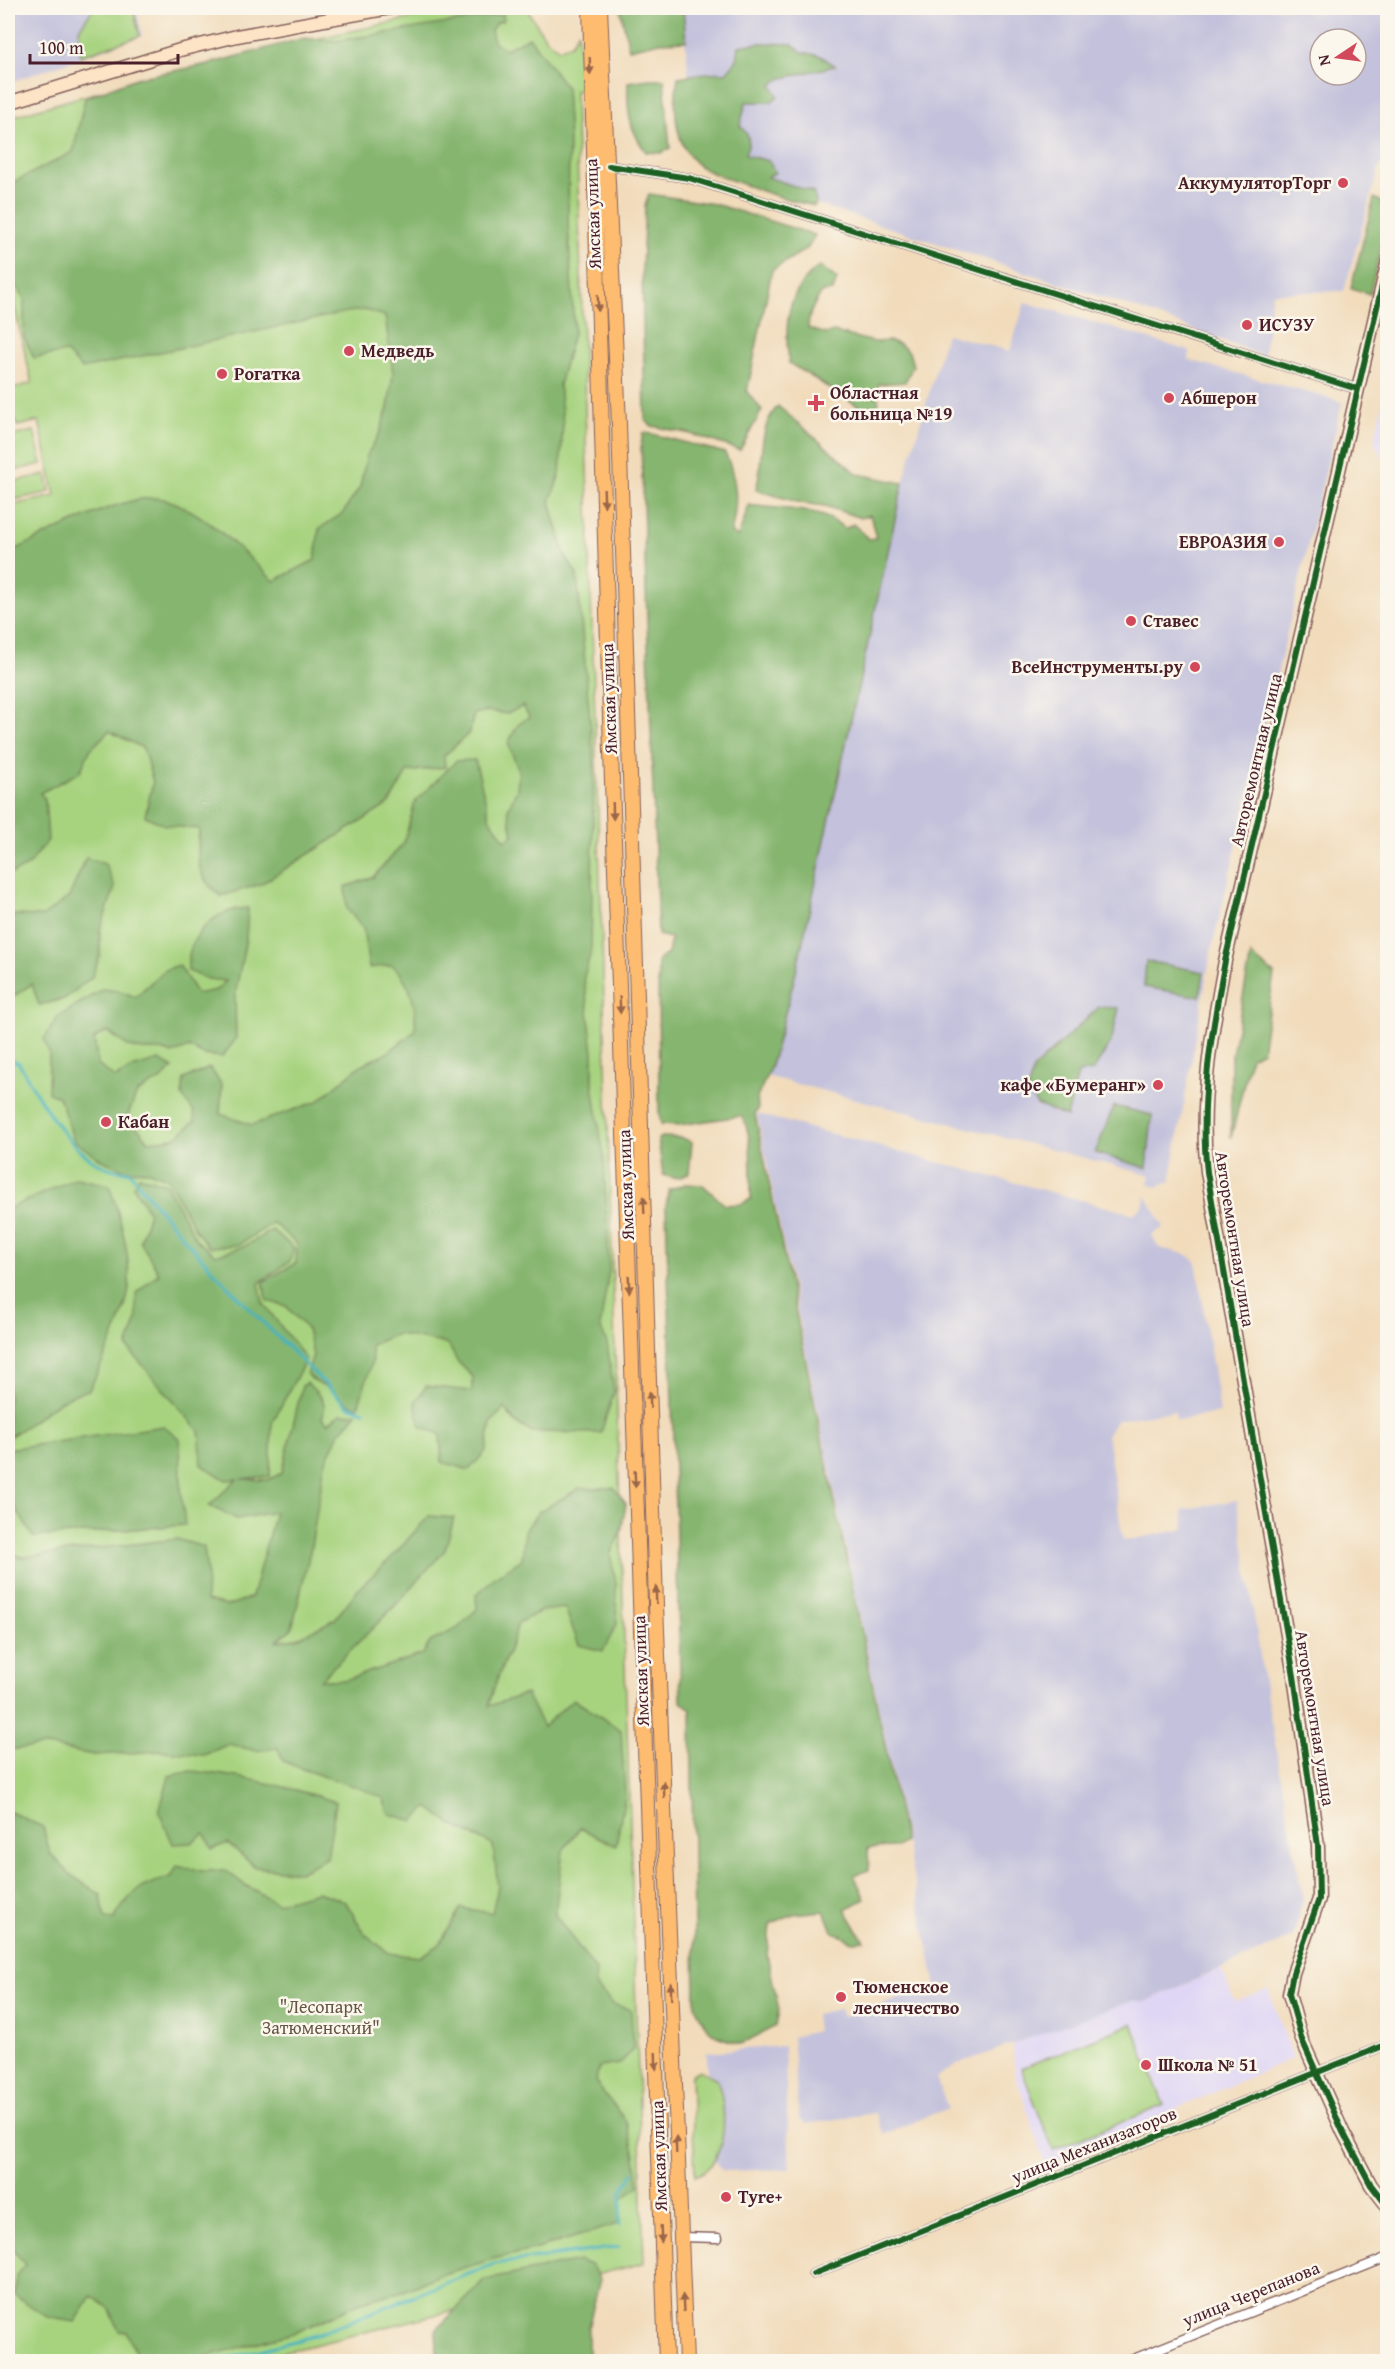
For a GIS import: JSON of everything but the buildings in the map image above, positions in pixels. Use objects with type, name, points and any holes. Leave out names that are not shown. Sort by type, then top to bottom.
[{"type":"main road","name":"Ямская улица","points":[[590,8],[611,752],[666,2361]]},
{"type":"main road","name":"Ямская улица","points":[[600,8],[609,166],[656,1605],[686,2361]]},
{"type":"main road","points":[[611,752],[629,751]]},
{"type":"street","points":[[8,103],[180,50],[237,36],[390,8]]},
{"type":"street","points":[[609,166],[689,178],[1357,389]]},
{"type":"street","name":"Авторемонтная улица","points":[[1388,260],[1225,961],[1216,1006],[1204,1120],[1207,1172],[1313,1802],[1320,1867],[1319,1899],[1293,1973],[1289,1994],[1296,2020],[1317,2073],[1354,2155],[1388,2207]]},
{"type":"street","name":"улица Механизаторов","points":[[813,2274],[1388,2044]]},
{"type":"street","points":[[680,2237],[718,2238]]},
{"type":"street","name":"улица Черепанова","points":[[1126,2361],[1388,2257]]},
{"type":"shaded area","points":[[8,8],[136,8],[142,36],[8,83]]},
{"type":"shaded area","points":[[682,8],[1387,8],[1387,158],[1379,168],[1344,291],[1272,293],[1264,356],[1141,310],[697,165]]},
{"type":"shaded area","points":[[1025,302],[1190,351],[1189,360],[1342,402],[1211,952],[1170,1182],[1157,1187],[1148,1184],[1150,1175],[766,1076],[771,1066],[903,483],[946,334],[1010,351]]},
{"type":"shaded area","points":[[1387,384],[1387,463],[1374,443]]},
{"type":"shaded area","points":[[757,1114],[1133,1214],[1143,1206],[1146,1196],[1164,1227],[1152,1235],[1159,1248],[1186,1254],[1196,1261],[1220,1413],[1177,1420],[1174,1411],[1117,1420],[1107,1434],[1123,1541],[1185,1529],[1182,1510],[1237,1500],[1264,1682],[1303,1900],[1293,1937],[1142,2003],[1135,2000],[955,2065],[936,2078],[948,2108],[884,2134],[875,2113],[807,2124],[799,2119],[792,2037],[817,2031],[815,2014],[840,2009],[843,2017],[936,1987]]},
{"type":"shaded area","name":"Школа № 51","points":[[1221,1969],[1235,2002],[1268,1989],[1293,2058],[1046,2166],[1014,2071],[1013,2042],[1136,2000],[1142,2003]]},
{"type":"shaded area","points":[[784,2046],[790,2169],[723,2171],[714,2161],[720,2149],[717,2079],[707,2072],[707,2052]]},
{"type":"green space","points":[[94,8],[133,8],[140,36],[80,56],[79,29]]},
{"type":"green space","name":"\"Лесопарк Затюменский\"","points":[[462,8],[526,8],[546,39],[559,49],[571,44],[578,32],[581,90],[575,91],[644,2263],[249,2361],[8,2361],[8,506],[55,496],[39,421],[17,426],[12,406],[8,406],[8,390],[32,383],[8,278],[8,118],[120,86],[233,58]]},
{"type":"green space","points":[[620,8],[683,8],[686,41],[660,42],[629,49]]},
{"type":"green space","points":[[503,14],[504,20],[496,23],[491,30],[494,43],[506,49],[529,37],[566,87],[569,140],[568,221],[574,330],[559,385],[563,422],[560,474],[550,502],[565,555],[577,575],[594,763],[591,951],[584,977],[593,1052],[593,1085],[604,1158],[609,1271],[600,1327],[607,1343],[614,1392],[601,1433],[531,1432],[516,1423],[504,1408],[491,1423],[486,1451],[469,1470],[442,1462],[440,1434],[420,1426],[415,1402],[426,1386],[472,1391],[473,1377],[457,1361],[448,1344],[397,1334],[371,1345],[372,1362],[358,1407],[312,1379],[307,1374],[313,1355],[307,1329],[286,1306],[267,1301],[263,1282],[296,1263],[297,1244],[273,1223],[238,1245],[209,1247],[196,1231],[167,1178],[149,1171],[124,1170],[102,1160],[74,1141],[59,1097],[48,1093],[49,1053],[44,1039],[58,1017],[102,989],[121,991],[135,997],[165,970],[179,965],[197,994],[216,990],[226,981],[208,979],[188,971],[192,947],[204,927],[214,919],[224,913],[248,908],[246,939],[235,995],[236,1039],[222,1057],[204,1055],[189,1047],[172,1054],[161,1050],[132,1048],[107,1031],[94,1039],[98,1065],[115,1078],[132,1068],[159,1060],[173,1068],[163,1078],[137,1093],[128,1115],[148,1141],[175,1138],[195,1121],[194,1112],[182,1096],[184,1079],[210,1068],[222,1085],[220,1114],[252,1125],[318,1101],[361,1065],[387,1053],[415,1031],[414,1004],[399,971],[392,965],[369,968],[363,928],[347,909],[345,887],[373,877],[404,843],[415,802],[456,761],[475,760],[490,819],[505,840],[513,835],[508,809],[517,789],[519,771],[508,743],[518,725],[529,717],[523,706],[507,714],[488,711],[474,714],[469,733],[444,756],[445,767],[407,772],[389,804],[261,884],[221,896],[206,882],[202,874],[198,858],[199,829],[165,825],[145,816],[153,782],[143,748],[109,731],[90,750],[80,772],[40,793],[45,799],[48,840],[28,866],[8,875],[8,595],[11,592],[8,585],[8,553],[108,508],[148,498],[163,499],[178,504],[208,522],[274,581],[315,560],[319,529],[343,513],[360,487],[367,455],[380,432],[388,408],[393,374],[385,316],[365,310],[82,369],[66,352],[34,358],[24,337],[24,298],[12,279],[8,279],[8,185],[73,152],[85,98],[136,78],[210,64],[304,38],[336,41]]},
{"type":"green space","points":[[761,43],[792,44],[802,52],[821,56],[835,66],[779,79],[772,85],[778,96],[771,102],[746,102],[740,126],[748,139],[745,155],[769,161],[775,173],[767,177],[813,192],[815,206],[773,195],[708,171],[688,154],[678,130],[675,103],[678,77],[726,73],[737,60],[739,46]]},
{"type":"green space","points":[[664,79],[670,148],[661,153],[646,152],[635,135],[630,119],[628,82]]},
{"type":"green space","points":[[649,194],[715,204],[815,235],[808,248],[772,270],[747,392],[762,410],[740,450],[691,434],[652,426],[645,420],[642,268],[645,206]]},
{"type":"green space","points":[[1374,198],[1387,205],[1387,222],[1370,294],[1351,288]]},
{"type":"green space","points":[[820,266],[837,279],[833,291],[822,292],[816,300],[810,313],[808,328],[826,334],[834,332],[874,342],[890,341],[901,345],[909,352],[913,366],[905,382],[879,384],[876,394],[879,402],[871,414],[789,363],[787,335],[790,309],[800,286]]},
{"type":"green space","points":[[778,406],[858,474],[903,483],[796,972],[771,1066],[757,1098],[758,1109],[755,1114],[905,1842],[896,1847],[868,1848],[869,1870],[854,1875],[865,1899],[845,1909],[864,1941],[853,1942],[832,1931],[824,1911],[793,1914],[770,1924],[767,1955],[779,2010],[776,2026],[741,2044],[717,2036],[707,2028],[695,2005],[691,1709],[681,1702],[666,1206],[669,1190],[685,1184],[703,1185],[725,1205],[741,1204],[751,1199],[750,1143],[741,1116],[679,1125],[661,1124],[659,1112],[658,960],[668,954],[671,938],[658,935],[641,445],[643,433],[725,453],[736,492],[731,533],[738,537],[749,505],[800,510],[824,516],[845,529],[853,524],[869,539],[876,538],[870,515],[861,518],[825,506],[801,503],[756,490],[764,435],[771,415]]},
{"type":"green space","points":[[34,431],[42,464],[8,472],[8,437]]},
{"type":"green space","points":[[46,474],[50,492],[8,501],[8,483]]},
{"type":"green space","points":[[86,858],[105,864],[115,887],[100,930],[100,955],[92,977],[64,999],[39,1005],[32,984],[8,1000],[8,925],[14,915],[43,916],[69,897]]},
{"type":"green space","points":[[1251,955],[1274,974],[1262,1051],[1250,1058],[1231,1138],[1231,1060]]},
{"type":"green space","points":[[1146,961],[1204,972],[1200,997],[1144,987]]},
{"type":"green space","points":[[1099,1007],[1119,1008],[1111,1042],[1093,1071],[1078,1073],[1067,1117],[1037,1105],[1027,1091],[1034,1068]]},
{"type":"green space","points":[[1114,1106],[1152,1115],[1147,1168],[1095,1153]]},
{"type":"green space","points":[[662,1137],[682,1138],[692,1142],[689,1173],[676,1178],[663,1175],[658,1139]]},
{"type":"green space","points":[[139,1176],[166,1184],[197,1241],[216,1255],[245,1246],[272,1230],[294,1248],[290,1261],[259,1283],[263,1303],[306,1359],[272,1423],[270,1476],[241,1479],[268,1480],[282,1473],[302,1386],[307,1383],[322,1399],[324,1412],[322,1418],[328,1423],[340,1414],[357,1413],[338,1435],[325,1463],[310,1552],[292,1628],[277,1641],[300,1637],[335,1619],[360,1587],[390,1559],[429,1516],[454,1518],[445,1550],[394,1607],[320,1680],[345,1680],[423,1654],[430,1642],[458,1628],[477,1609],[476,1595],[494,1578],[522,1559],[525,1531],[538,1512],[580,1488],[614,1488],[626,1504],[621,1532],[610,1555],[616,1582],[617,1624],[603,1651],[579,1645],[565,1608],[541,1611],[518,1623],[489,1706],[526,1694],[543,1727],[573,1699],[621,1730],[625,1796],[616,1846],[580,1828],[563,1850],[555,1915],[596,1970],[595,1985],[613,2004],[631,2010],[633,2049],[620,2064],[599,2067],[595,2082],[626,2121],[634,2151],[639,2186],[621,2199],[621,2223],[437,2276],[406,2290],[361,2302],[297,2332],[196,2359],[138,2357],[126,2332],[119,2331],[109,2308],[92,2296],[75,2322],[47,2317],[15,2295],[17,2274],[25,2265],[10,2245],[8,2223],[8,1811],[43,1827],[50,1853],[71,1875],[101,1895],[105,1918],[114,1919],[131,1895],[151,1883],[171,1877],[177,1866],[201,1871],[225,1870],[245,1885],[277,1903],[317,1892],[345,1901],[365,1934],[389,1953],[420,1957],[439,1945],[461,1908],[492,1913],[498,1887],[493,1845],[454,1826],[428,1807],[413,1821],[389,1814],[383,1798],[283,1761],[278,1748],[256,1751],[229,1744],[204,1755],[163,1751],[94,1755],[46,1746],[8,1750],[8,1553],[23,1557],[177,1539],[204,1547],[207,1573],[206,1601],[227,1606],[252,1597],[275,1512],[237,1519],[209,1506],[237,1479],[226,1480],[202,1465],[199,1431],[127,1347],[137,1319],[136,1293],[159,1273],[140,1241],[149,1213],[133,1186]]},
{"type":"green space","points":[[76,1178],[109,1185],[126,1247],[129,1272],[128,1295],[113,1338],[89,1390],[67,1398],[8,1437],[8,1209]]},
{"type":"green space","points":[[164,1426],[180,1439],[181,1491],[185,1525],[33,1537],[8,1496],[8,1449]]},
{"type":"green space","points":[[191,1771],[265,1782],[336,1802],[327,1858],[299,1872],[255,1867],[228,1843],[212,1849],[204,1833],[191,1843],[173,1844],[159,1812],[169,1776]]},
{"type":"green space","points":[[1132,2024],[1164,2105],[1053,2150],[1021,2068]]},
{"type":"green space","points":[[699,2070],[717,2079],[724,2119],[720,2147],[715,2159],[695,2176],[691,2075]]},
{"type":"green space","points":[[579,2261],[591,2265],[600,2279],[588,2328],[588,2354],[583,2361],[454,2361],[437,2352],[436,2330],[485,2280]]},
{"type":"waterway","points":[[8,1059],[19,1063],[50,1115],[78,1149],[94,1161],[111,1169],[129,1171],[180,1234],[262,1321],[348,1406],[364,1411]]},
{"type":"waterway","points":[[620,2225],[622,2191],[633,2173]]},
{"type":"waterway","points":[[188,2362],[233,2357],[310,2337],[494,2264],[619,2247]]},
{"type":"cycle path","points":[[609,166],[689,178],[1357,389]]},
{"type":"cycle path","points":[[1388,260],[1225,961],[1211,1039],[1205,1119],[1207,1172],[1294,1676],[1318,1846],[1319,1899],[1293,1973],[1289,1994],[1302,2040],[1343,2132],[1371,2185],[1388,2207]]},
{"type":"cycle path","points":[[813,2274],[1388,2044]]},
{"type":"place","name":"АккумуляторТорг","points":[[1343,183]]},
{"type":"place","name":"ИСУЗУ","points":[[1247,325]]},
{"type":"place","name":"Медведь","points":[[349,351]]},
{"type":"place","name":"Рогатка","points":[[222,374]]},
{"type":"place","name":"Абшерон","points":[[1169,398]]},
{"type":"place","name":"Областная больница №19","points":[[816,403]]},
{"type":"place","name":"ЕВРОАЗИЯ","points":[[1279,542]]},
{"type":"place","name":"Ставес","points":[[1131,621]]},
{"type":"place","name":"ВсеИнструменты.ру","points":[[1195,667]]},
{"type":"place","name":"кафе «Бумеранг»","points":[[1158,1085]]},
{"type":"place","name":"Кабан","points":[[106,1122]]},
{"type":"place","name":"Тюменское лесничество","points":[[841,1997]]},
{"type":"place","name":"Школа № 51","points":[[1146,2065]]},
{"type":"place","name":"Tyre+","points":[[726,2197]]}]
